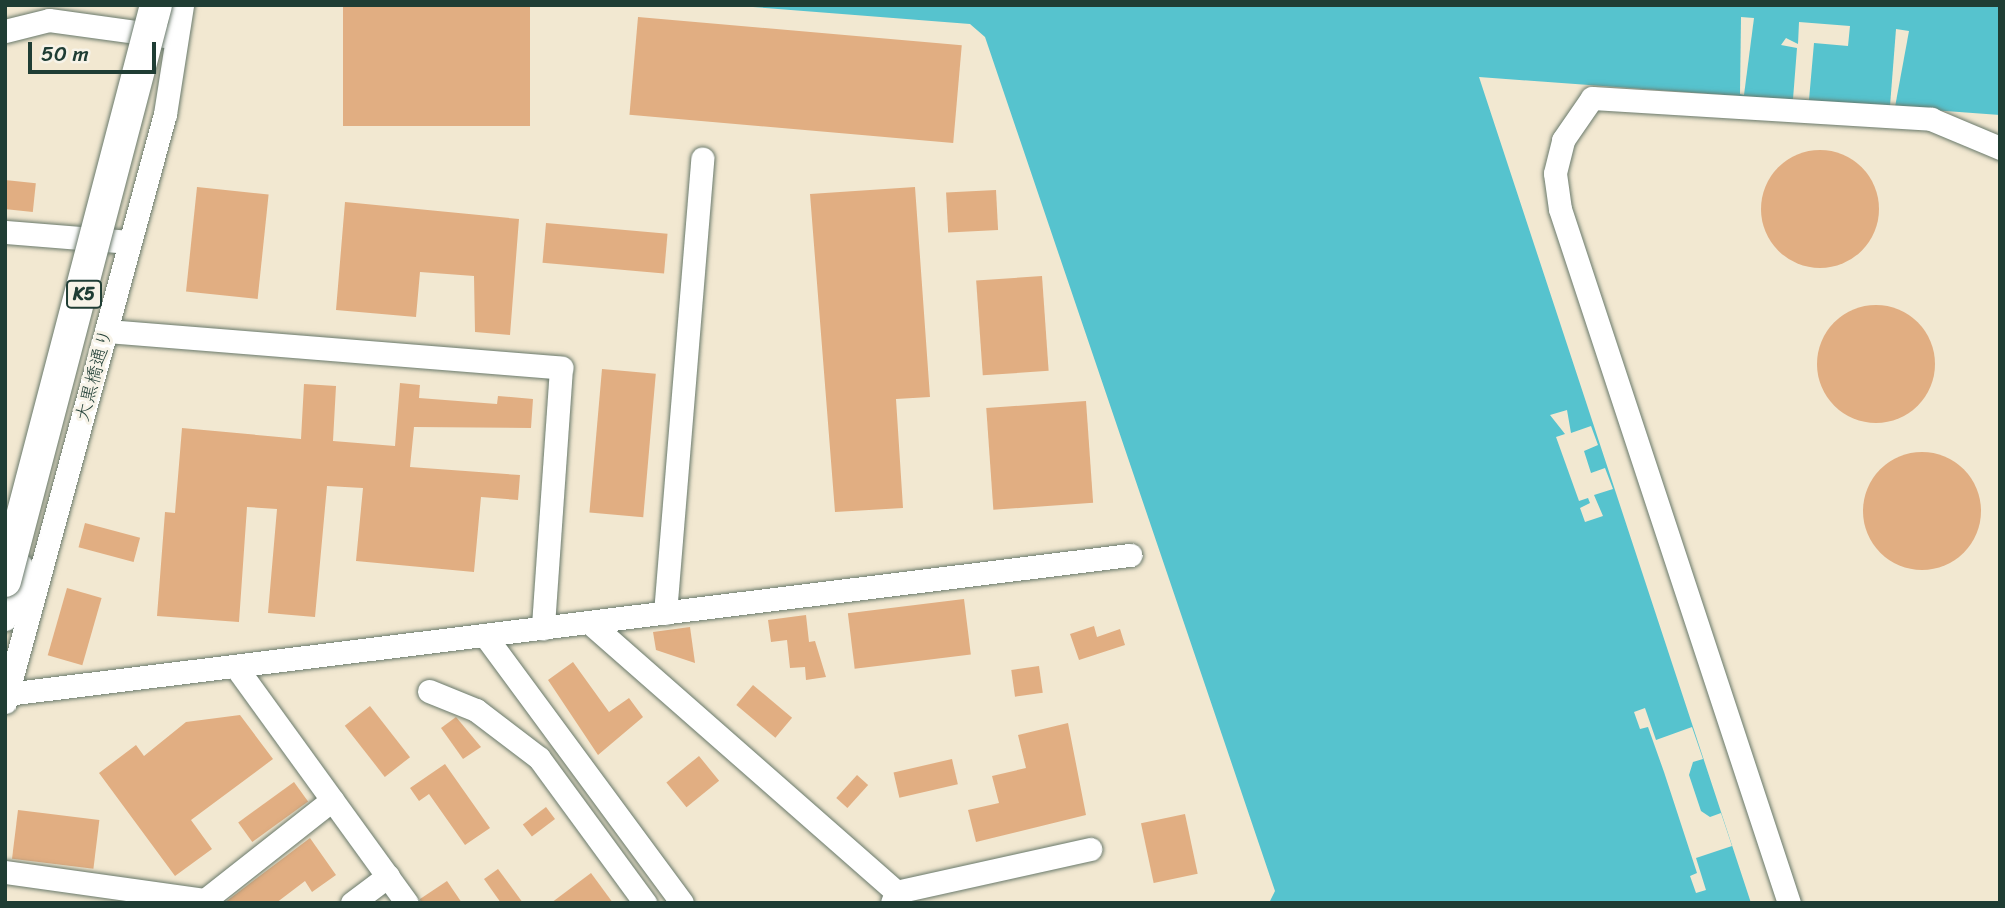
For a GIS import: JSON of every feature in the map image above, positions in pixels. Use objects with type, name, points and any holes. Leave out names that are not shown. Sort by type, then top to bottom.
[{"type":"highway","name":"K5","points":[[15,567],[147,5]]},
{"type":"highway","name":"K5","points":[[15,567],[164,26]]},
{"type":"street","name":"大黒橋通り","points":[[6,698],[15,567],[106,331],[128,242],[165,114],[164,5]]},
{"type":"street","name":"大黒橋通り","points":[[5,619],[15,567],[164,26],[182,5]]},
{"type":"street","points":[[5,31],[48,20],[164,26]]},
{"type":"street","points":[[1789,903],[1560,209],[1555,173],[1563,140],[1592,98],[1931,119],[2000,148]]},
{"type":"street","points":[[665,613],[702,159]]},
{"type":"street","points":[[5,232],[128,242]]},
{"type":"street","points":[[106,331],[561,368],[543,628]]},
{"type":"street","points":[[6,698],[1130,555]]},
{"type":"street","points":[[589,622],[894,897],[1090,849]]},
{"type":"street","points":[[486,637],[682,903]]},
{"type":"street","points":[[236,667],[407,903]]},
{"type":"street","points":[[429,691],[476,710],[540,758],[645,903]]},
{"type":"street","points":[[5,872],[205,900],[332,800]]},
{"type":"street","points":[[352,903],[387,876]]},
{"type":"water","points":[[2000,5],[2000,115],[1479,77],[1751,903],[1269,903],[1275,891],[985,37],[970,24],[753,7]]},
{"type":"pier","points":[[1741,17],[1754,18],[1744,95],[1740,94]]},
{"type":"pier","points":[[1799,22],[1850,26],[1848,46],[1814,43],[1809,100],[1793,99],[1797,48],[1781,45],[1786,38],[1798,44]]},
{"type":"pier","points":[[1896,29],[1909,31],[1895,107],[1890,106]]},
{"type":"pier","points":[[1567,410],[1571,433],[1591,426],[1598,445],[1584,451],[1591,473],[1605,468],[1613,489],[1594,495],[1603,516],[1585,522],[1580,508],[1590,503],[1588,498],[1579,501],[1556,437],[1565,434],[1550,415]]},
{"type":"pier","points":[[1645,708],[1656,740],[1692,727],[1703,759],[1693,762],[1689,775],[1701,811],[1710,817],[1721,813],[1732,846],[1696,858],[1706,890],[1696,893],[1690,876],[1697,873],[1664,772],[1648,727],[1640,729],[1634,712]]},
{"type":"building","points":[[343,5],[530,5],[530,126],[343,126]]},
{"type":"building","points":[[638,17],[962,45],[953,143],[629,115]]},
{"type":"building","points":[[1820,150],[1843,154],[1862,167],[1875,186],[1879,209],[1875,232],[1862,251],[1843,264],[1820,268],[1797,264],[1778,251],[1765,232],[1761,209],[1765,186],[1778,167],[1797,154]]},
{"type":"building","points":[[5,180],[36,183],[33,212],[5,209]]},
{"type":"building","points":[[197,187],[269,195],[258,299],[186,291]]},
{"type":"building","points":[[915,187],[930,397],[896,399],[903,508],[835,512],[810,194]]},
{"type":"building","points":[[996,190],[998,230],[948,233],[946,193]]},
{"type":"building","points":[[345,202],[519,219],[510,335],[475,332],[474,276],[420,272],[416,317],[336,310]]},
{"type":"building","points":[[546,223],[668,234],[664,273],[543,263]]},
{"type":"building","points":[[1042,276],[1049,371],[983,375],[976,281]]},
{"type":"building","points":[[1876,305],[1899,309],[1918,322],[1931,341],[1935,364],[1931,387],[1918,406],[1899,419],[1876,423],[1853,419],[1834,406],[1821,387],[1817,364],[1821,341],[1834,322],[1853,309]]},
{"type":"building","points":[[602,369],[656,374],[643,517],[589,512]]},
{"type":"building","points":[[400,383],[420,385],[419,398],[497,404],[498,396],[533,399],[531,428],[414,427],[410,467],[520,475],[518,500],[481,497],[474,572],[356,561],[363,488],[327,486],[315,617],[268,613],[277,509],[247,507],[239,622],[157,616],[165,512],[175,513],[182,428],[301,439],[304,384],[336,386],[333,441],[395,446]]},
{"type":"building","points":[[1086,401],[1093,503],[993,510],[986,408]]},
{"type":"building","points":[[1922,452],[1945,456],[1964,469],[1977,488],[1981,511],[1977,534],[1964,553],[1945,566],[1922,570],[1899,566],[1880,553],[1867,534],[1863,511],[1867,488],[1880,469],[1899,456]]},
{"type":"building","points":[[85,523],[140,538],[134,562],[79,547]]},
{"type":"building","points":[[67,588],[102,598],[82,665],[48,655]]},
{"type":"building","points":[[964,599],[971,655],[855,669],[848,613]]},
{"type":"building","points":[[806,615],[809,642],[815,641],[826,677],[806,680],[805,667],[790,668],[787,640],[771,642],[768,620]]},
{"type":"building","points":[[1094,626],[1097,637],[1120,629],[1125,645],[1079,660],[1070,634]]},
{"type":"building","points":[[690,627],[695,663],[656,650],[653,632]]},
{"type":"building","points":[[573,662],[609,712],[629,698],[643,717],[598,755],[548,680]]},
{"type":"building","points":[[1039,666],[1043,693],[1015,697],[1011,670]]},
{"type":"building","points":[[753,685],[792,718],[775,738],[736,705]]},
{"type":"building","points":[[370,706],[410,757],[385,777],[345,726]]},
{"type":"building","points":[[240,715],[273,759],[191,820],[212,849],[175,876],[99,773],[136,745],[144,756],[186,722]]},
{"type":"building","points":[[456,717],[481,747],[463,759],[441,728]]},
{"type":"building","points":[[1068,723],[1086,815],[976,842],[968,810],[999,803],[992,776],[1026,768],[1018,735]]},
{"type":"building","points":[[699,756],[719,781],[686,807],[666,782]]},
{"type":"building","points":[[952,759],[958,784],[899,798],[894,772]]},
{"type":"building","points":[[445,764],[490,828],[465,845],[429,794],[419,801],[410,788]]},
{"type":"building","points":[[857,775],[868,785],[847,808],[836,798]]},
{"type":"building","points":[[294,782],[308,801],[252,842],[238,823]]},
{"type":"building","points":[[546,807],[555,819],[532,836],[523,824]]},
{"type":"building","points":[[18,810],[99,820],[93,869],[12,859]]},
{"type":"building","points":[[1185,814],[1198,874],[1154,883],[1141,823]]},
{"type":"building","points":[[310,838],[336,875],[312,892],[305,881],[276,903],[224,903]]},
{"type":"building","points":[[498,869],[523,903],[501,903],[484,879]]},
{"type":"building","points":[[591,873],[613,903],[551,903]]},
{"type":"building","points":[[447,881],[462,903],[421,903],[420,899]]}]
